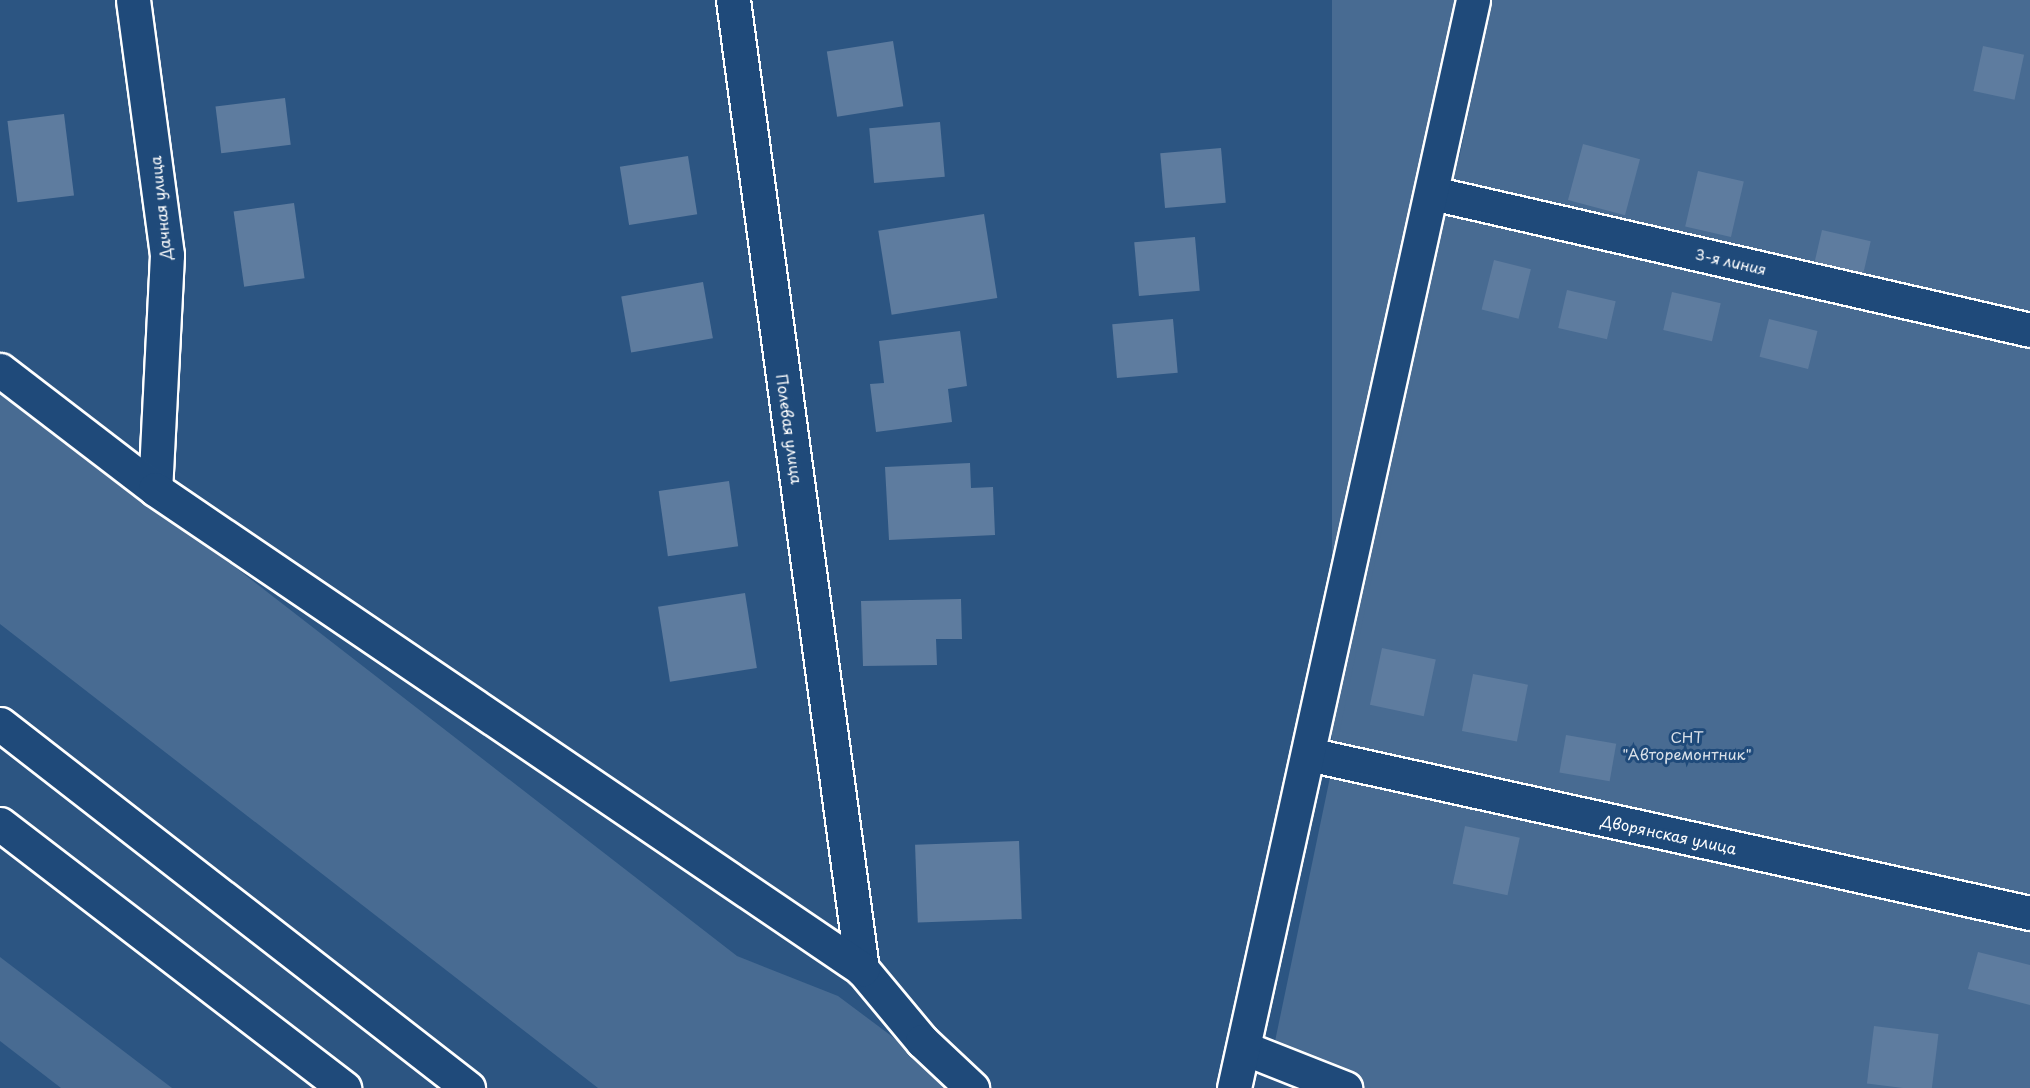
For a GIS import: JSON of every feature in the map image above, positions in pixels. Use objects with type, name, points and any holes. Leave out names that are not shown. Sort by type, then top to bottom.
[{"type":"main road","name":"Дачная улица","points":[[133,0],[167,255],[155,489]]},
{"type":"main road","name":"Полевая улица","points":[[733,0],[862,969]]},
{"type":"main road","points":[[1234,1088],[1473,0]]},
{"type":"main road","name":"3-я линия","points":[[1432,193],[2030,330]]},
{"type":"main road","points":[[0,370],[155,489],[862,969],[922,1041],[972,1088]]},
{"type":"main road","points":[[0,724],[468,1088]]},
{"type":"main road","name":"Дворянская улица","points":[[1308,754],[2030,913]]},
{"type":"main road","points":[[0,824],[344,1088]]},
{"type":"main road","points":[[1244,1048],[1345,1088]]},
{"type":"green space","points":[[1332,0],[1459,0],[1459,1088],[1332,1088]]},
{"type":"green space","name":"СНТ \"Авторемонтник\"","points":[[1492,0],[2030,0],[2030,1088],[1373,1088],[1273,1051]]},
{"type":"green space","points":[[0,385],[737,956],[838,996],[961,1088],[598,1088],[0,624]]},
{"type":"green space","points":[[0,957],[172,1088],[61,1088],[0,1041]]},
{"type":"building","points":[[893,41],[903,106],[837,117],[827,51]]},
{"type":"building","points":[[1983,46],[2024,55],[2015,100],[1973,91]]},
{"type":"building","points":[[285,98],[291,145],[221,153],[216,107]]},
{"type":"building","points":[[64,114],[74,195],[17,202],[7,121]]},
{"type":"building","points":[[940,122],[945,177],[874,183],[869,128]]},
{"type":"building","points":[[1583,144],[1640,159],[1625,215],[1568,200]]},
{"type":"building","points":[[1221,148],[1226,203],[1165,208],[1160,153]]},
{"type":"building","points":[[688,156],[697,214],[629,225],[620,167]]},
{"type":"building","points":[[1698,171],[1744,182],[1731,237],[1685,227]]},
{"type":"building","points":[[294,203],[305,278],[244,287],[234,211]]},
{"type":"building","points":[[984,214],[997,298],[892,315],[878,231]]},
{"type":"building","points":[[1822,230],[1871,241],[1862,278],[1813,267]]},
{"type":"building","points":[[1195,237],[1200,291],[1139,296],[1134,242]]},
{"type":"building","points":[[1494,260],[1531,269],[1519,319],[1482,309]]},
{"type":"building","points":[[703,282],[713,338],[631,353],[621,296]]},
{"type":"building","points":[[1567,290],[1616,301],[1607,339],[1558,328]]},
{"type":"building","points":[[1672,292],[1721,303],[1712,341],[1663,330]]},
{"type":"building","points":[[1173,319],[1178,373],[1117,378],[1112,324]]},
{"type":"building","points":[[1769,319],[1818,331],[1808,369],[1760,357]]},
{"type":"building","points":[[960,331],[967,386],[948,389],[952,422],[876,432],[870,384],[884,383],[879,341]]},
{"type":"building","points":[[970,463],[971,488],[993,487],[995,535],[889,540],[885,467]]},
{"type":"building","points":[[729,481],[738,546],[668,556],[659,491]]},
{"type":"building","points":[[745,593],[757,668],[670,682],[658,607]]},
{"type":"building","points":[[961,599],[962,639],[936,639],[937,665],[863,666],[861,601]]},
{"type":"building","points":[[1382,648],[1436,659],[1424,716],[1370,705]]},
{"type":"building","points":[[1473,674],[1528,685],[1517,742],[1462,731]]},
{"type":"building","points":[[1566,735],[1616,744],[1610,781],[1559,772]]},
{"type":"building","points":[[1465,826],[1520,838],[1508,895],[1453,884]]},
{"type":"building","points":[[1019,841],[1022,919],[918,923],[915,845]]},
{"type":"building","points":[[1978,952],[2030,965],[2030,1005],[1968,989]]},
{"type":"building","points":[[1874,1026],[1939,1034],[1932,1088],[1903,1088],[1867,1084]]}]
